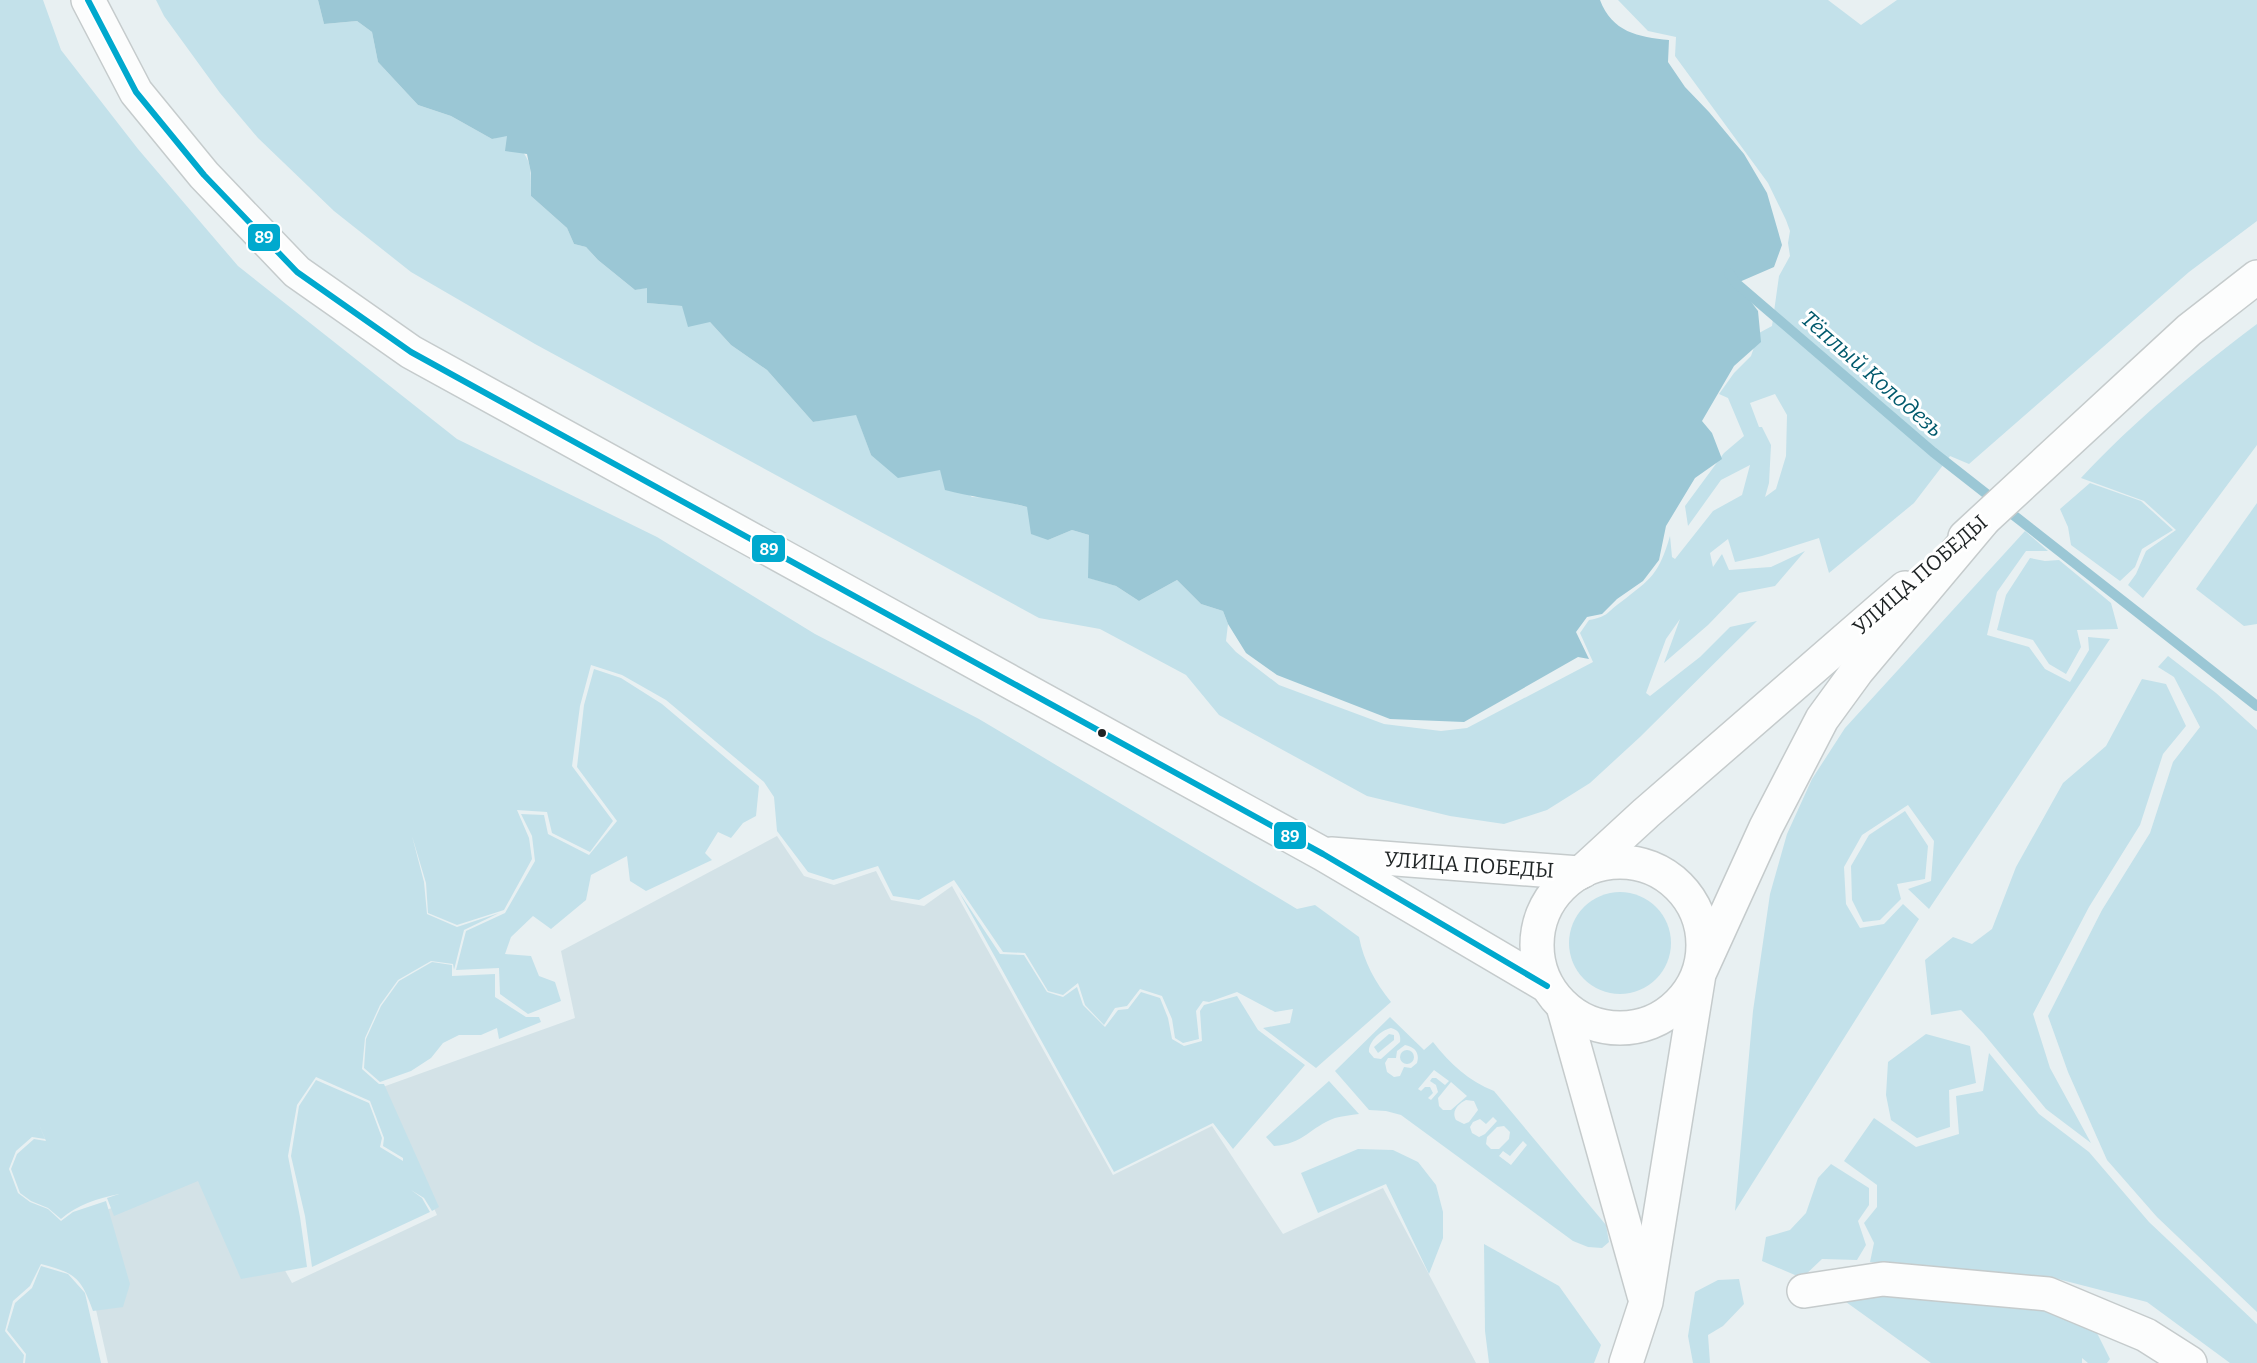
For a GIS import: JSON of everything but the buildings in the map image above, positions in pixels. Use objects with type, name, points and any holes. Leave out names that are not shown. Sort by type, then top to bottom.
[{"type":"main road","points":[[88,0],[136,92],[204,175],[297,272],[402,345],[1323,854],[1555,996],[1585,1021],[1610,1028],[1635,1027],[1662,1017],[1684,999],[1699,974],[1766,827],[1822,719],[1857,671],[1982,522]]},
{"type":"main road","name":"УЛИЦА ПОБЕДЫ","points":[[1323,854],[1581,872],[1982,522],[2035,470],[2189,330],[2257,278]]},
{"type":"main road","points":[[1626,1363],[1646,1302],[1704,945],[1699,917],[1684,892],[1662,874],[1635,863],[1606,863],[1581,872],[1559,889],[1545,911],[1537,936],[1538,961],[1555,996],[1646,1302]]},
{"type":"main road","points":[[1804,1292],[1883,1279],[2048,1294],[2149,1349],[2190,1363]]},
{"type":"shaded area","points":[[0,0],[43,0],[61,50],[138,149],[238,266],[457,439],[657,537],[815,634],[979,719],[1297,909],[1315,905],[1359,937],[1371,971],[1391,1002],[1316,1068],[1263,1028],[1290,1023],[1293,1009],[1275,1012],[1237,992],[1209,1002],[1203,1001],[1196,1011],[1199,1039],[1183,1043],[1175,1038],[1172,1019],[1162,996],[1140,989],[1127,1006],[1115,1008],[1104,1025],[1085,1005],[1078,983],[1063,995],[1048,991],[1025,953],[1003,952],[954,880],[919,900],[893,896],[878,866],[833,880],[808,872],[777,831],[774,797],[764,782],[666,700],[622,675],[591,665],[580,706],[572,766],[613,821],[590,852],[552,833],[547,812],[517,810],[529,838],[532,859],[504,910],[457,925],[428,913],[426,883],[412,836],[424,882],[427,914],[457,927],[499,913],[464,930],[454,970],[453,964],[431,961],[398,980],[380,1005],[365,1038],[362,1069],[379,1084],[384,1084],[439,1207],[432,1211],[424,1198],[411,1190],[422,1198],[430,1212],[312,1267],[305,1216],[291,1156],[299,1106],[316,1080],[369,1103],[382,1138],[380,1147],[403,1161],[403,1158],[383,1146],[384,1138],[370,1101],[316,1077],[297,1105],[288,1156],[307,1267],[241,1279],[198,1181],[114,1216],[107,1198],[119,1194],[88,1203],[61,1219],[48,1208],[31,1201],[20,1193],[11,1169],[17,1154],[34,1139],[46,1141],[38,1122],[45,1139],[32,1137],[16,1151],[9,1169],[18,1193],[30,1202],[48,1209],[61,1221],[73,1212],[106,1201],[130,1284],[123,1307],[93,1311],[85,1291],[75,1278],[62,1270],[41,1264],[30,1286],[13,1301],[5,1331],[24,1355],[23,1363],[0,1363]]},
{"type":"shaded area","points":[[156,0],[318,0],[324,24],[357,21],[372,32],[378,62],[418,105],[451,116],[492,139],[507,135],[515,143],[526,156],[530,168],[531,196],[567,228],[574,244],[586,247],[598,260],[635,290],[648,287],[647,303],[682,306],[710,322],[731,345],[767,370],[813,422],[856,414],[871,455],[940,470],[972,497],[992,498],[1027,507],[1048,540],[1072,530],[1089,535],[1089,578],[1116,586],[1139,601],[1177,580],[1201,604],[1223,611],[1228,624],[1226,641],[1236,652],[1279,685],[1384,724],[1441,731],[1467,728],[1593,662],[1580,633],[1589,620],[1607,614],[1653,575],[1662,559],[1670,536],[1672,557],[1675,559],[1713,511],[1742,495],[1750,465],[1721,480],[1688,526],[1685,506],[1724,453],[1744,436],[1728,398],[1719,394],[1734,373],[1751,356],[1759,333],[1772,326],[1779,276],[1790,256],[1788,243],[1790,231],[1768,183],[1675,56],[1676,37],[1648,31],[1618,0],[1828,0],[1861,25],[1897,0],[2257,0],[2257,221],[2189,272],[1969,464],[1950,456],[1914,503],[1829,573],[1819,538],[1735,562],[1728,539],[1710,553],[1713,567],[1722,554],[1729,570],[1771,567],[1805,551],[1775,586],[1739,593],[1708,625],[1664,663],[1680,619],[1666,639],[1646,693],[1650,696],[1700,657],[1730,627],[1757,621],[1590,783],[1547,810],[1504,824],[1450,816],[1367,796],[1219,715],[1186,675],[1100,629],[1039,618],[535,344],[411,272],[334,211],[258,138],[220,93],[164,16]],"holes":[[[1775,394],[1787,415],[1786,456],[1776,489],[1765,497],[1769,483],[1771,445],[1762,427],[1759,427],[1750,403]]]},
{"type":"shaded area","points":[[318,0],[1600,0],[1611,19],[1627,31],[1669,40],[1668,62],[1685,87],[1744,154],[1767,193],[1782,245],[1774,267],[1737,283],[1758,311],[1761,342],[1734,366],[1702,421],[1712,433],[1722,459],[1695,478],[1666,526],[1659,560],[1643,581],[1617,599],[1602,614],[1587,617],[1576,632],[1589,659],[1578,657],[1464,722],[1390,719],[1277,675],[1246,653],[1228,624],[1223,611],[1201,604],[1177,580],[1139,601],[1116,586],[1088,578],[1089,535],[1072,530],[1048,540],[1031,534],[1027,507],[945,490],[940,470],[898,478],[871,455],[856,415],[813,422],[767,370],[731,345],[710,322],[688,327],[682,306],[647,303],[647,288],[635,290],[598,260],[586,247],[574,244],[567,228],[531,196],[531,173],[527,154],[505,151],[507,136],[492,139],[451,116],[418,105],[378,62],[372,32],[357,21],[324,24]]},
{"type":"shaded area","points":[[2257,324],[2257,445],[2143,598],[2128,585],[2136,574],[2146,551],[2176,530],[2144,501],[2081,478],[2166,397]]},
{"type":"shaded area","points":[[2090,483],[2141,501],[2173,530],[2142,549],[2135,567],[2120,581],[2071,545],[2068,527],[2060,509]]},
{"type":"shaded area","points":[[2257,503],[2257,624],[2244,626],[2196,589]]},
{"type":"shaded area","points":[[2025,531],[2048,551],[2026,551],[1997,592],[1987,635],[2029,647],[2045,669],[2070,682],[2089,650],[2088,637],[2110,639],[1929,909],[1908,889],[1931,881],[1934,841],[1908,805],[1862,835],[1844,867],[1846,904],[1860,928],[1884,924],[1903,904],[1919,919],[1735,1211],[1753,1011],[1770,894],[1787,834],[1812,779],[1845,728]]},
{"type":"shaded area","points":[[2030,558],[2045,561],[2059,560],[2111,603],[2118,629],[2077,630],[2081,647],[2066,674],[2049,664],[2033,640],[1997,630],[2006,595]]},
{"type":"shaded area","points":[[2168,656],[2216,693],[2257,730],[2257,1312],[2157,1217],[2107,1160],[2068,1072],[2048,1016],[2102,910],[2150,833],[2173,762],[2200,727],[2174,677],[2158,667]]},
{"type":"shaded area","points":[[594,669],[621,678],[662,704],[759,786],[756,816],[743,823],[731,838],[718,832],[705,853],[712,860],[646,891],[630,881],[627,856],[591,875],[586,900],[551,929],[533,916],[511,937],[505,954],[531,956],[539,976],[555,982],[561,1001],[528,1014],[500,994],[499,968],[456,970],[466,931],[505,913],[535,861],[532,836],[521,814],[544,815],[548,834],[589,855],[617,821],[577,767],[584,705]]},
{"type":"shaded area","points":[[2142,679],[2166,684],[2186,726],[2163,754],[2140,825],[2089,907],[2033,1014],[2050,1068],[2091,1143],[2046,1109],[1961,1010],[1931,1015],[1925,960],[1953,937],[1972,944],[1992,929],[2016,867],[2063,783],[2106,746]]},
{"type":"shaded area","points":[[1905,811],[1928,846],[1925,879],[1897,884],[1901,899],[1880,920],[1863,922],[1852,900],[1851,866],[1869,835]]},
{"type":"shaded area","points":[[777,836],[804,876],[834,885],[876,871],[891,900],[924,906],[952,886],[1113,1175],[1212,1126],[1283,1234],[1383,1188],[1476,1363],[108,1363],[76,1221],[227,1166],[292,1283],[437,1215],[380,1088],[575,1018],[561,951]]},
{"type":"shaded area","points":[[959,892],[1000,954],[1024,955],[1047,992],[1063,997],[1077,987],[1083,1005],[1105,1027],[1118,1010],[1128,1009],[1141,992],[1160,998],[1168,1018],[1172,1039],[1184,1046],[1202,1041],[1200,1011],[1204,1005],[1237,996],[1258,1030],[1305,1065],[1233,1149],[1213,1123],[1114,1172]]},
{"type":"shaded area","points":[[1620,892],[1639,896],[1656,907],[1667,924],[1671,943],[1667,962],[1656,979],[1639,990],[1620,994],[1601,990],[1584,979],[1573,962],[1569,943],[1573,924],[1584,907],[1601,896]]},
{"type":"shaded area","points":[[432,962],[452,965],[452,976],[495,974],[495,997],[526,1017],[539,1017],[541,1022],[499,1039],[497,1028],[481,1035],[459,1035],[443,1043],[431,1058],[411,1071],[380,1082],[364,1068],[366,1039],[381,1006],[399,981]]},
{"type":"shaded area","points":[[1390,1017],[1424,1050],[1433,1042],[1460,1071],[1494,1091],[1606,1225],[1609,1242],[1602,1248],[1588,1247],[1573,1241],[1401,1115],[1369,1110],[1335,1071]],"holes":[[[1391,1028],[1398,1031],[1400,1042],[1381,1059],[1374,1058],[1369,1048],[1383,1031]],[[1405,1045],[1412,1047],[1418,1056],[1417,1063],[1411,1068],[1404,1067],[1400,1076],[1394,1077],[1387,1072],[1385,1063],[1388,1058],[1396,1058],[1397,1051]],[[1434,1070],[1449,1081],[1445,1085],[1436,1078],[1432,1078],[1430,1081],[1436,1085],[1438,1092],[1431,1100],[1428,1098],[1433,1093],[1430,1087],[1425,1087],[1421,1091],[1418,1089]],[[1451,1082],[1467,1096],[1451,1110],[1443,1110],[1439,1106],[1438,1098]],[[1466,1100],[1474,1101],[1478,1110],[1469,1122],[1464,1124],[1455,1117],[1456,1108]],[[1493,1117],[1497,1121],[1479,1137],[1472,1133],[1470,1127],[1473,1122],[1480,1119],[1486,1124]],[[1504,1126],[1510,1132],[1509,1139],[1499,1149],[1491,1149],[1486,1144],[1487,1137],[1497,1127]],[[1523,1141],[1527,1145],[1511,1165],[1499,1156],[1503,1151],[1510,1156]]]},
{"type":"shaded area","points":[[1389,1034],[1394,1035],[1394,1040],[1378,1053],[1374,1047]]},
{"type":"shaded area","points":[[1926,1034],[1970,1046],[1976,1083],[1949,1090],[1950,1127],[1917,1138],[1891,1120],[1886,1095],[1888,1062]]},
{"type":"shaded area","points":[[1404,1050],[1410,1050],[1414,1057],[1410,1064],[1404,1064],[1400,1060],[1400,1054]]},
{"type":"shaded area","points":[[1989,1053],[2039,1114],[2089,1152],[2149,1222],[2257,1324],[2257,1363],[2230,1363],[2147,1302],[2054,1278],[1870,1262],[1874,1243],[1864,1223],[1877,1207],[1877,1185],[1844,1161],[1874,1118],[1916,1147],[1959,1134],[1956,1096],[1983,1091]]},
{"type":"shaded area","points":[[1329,1081],[1359,1114],[1335,1118],[1300,1139],[1274,1146],[1266,1137]]},
{"type":"shaded area","points":[[1358,1149],[1393,1150],[1418,1162],[1436,1185],[1443,1212],[1443,1238],[1429,1274],[1386,1184],[1318,1213],[1301,1173]]},
{"type":"shaded area","points":[[1831,1164],[1869,1188],[1869,1205],[1858,1221],[1866,1245],[1857,1260],[1822,1259],[1802,1278],[1762,1261],[1766,1237],[1790,1230],[1806,1213],[1818,1178]]},
{"type":"shaded area","points":[[1484,1244],[1559,1286],[1601,1345],[1594,1363],[1489,1363],[1485,1331]]},
{"type":"shaded area","points":[[41,1266],[68,1274],[85,1293],[101,1363],[25,1363],[26,1354],[7,1330],[15,1303],[32,1288]]},
{"type":"shaded area","points":[[1739,1279],[1744,1304],[1723,1326],[1708,1335],[1710,1363],[1693,1363],[1688,1336],[1695,1292],[1718,1280]]},
{"type":"shaded area","points":[[1875,1292],[2038,1303],[2097,1333],[2110,1359],[2107,1363],[2088,1363],[2082,1358],[2082,1363],[1931,1363],[1846,1302]]},
{"type":"waterway","name":"Тёплый Колодезь","points":[[1729,273],[1736,283],[1933,452],[2257,706]]},
{"type":"transit line","name":"89","points":[[88,0],[136,92],[204,175],[297,272],[411,352],[1323,854],[1547,986]]}]
